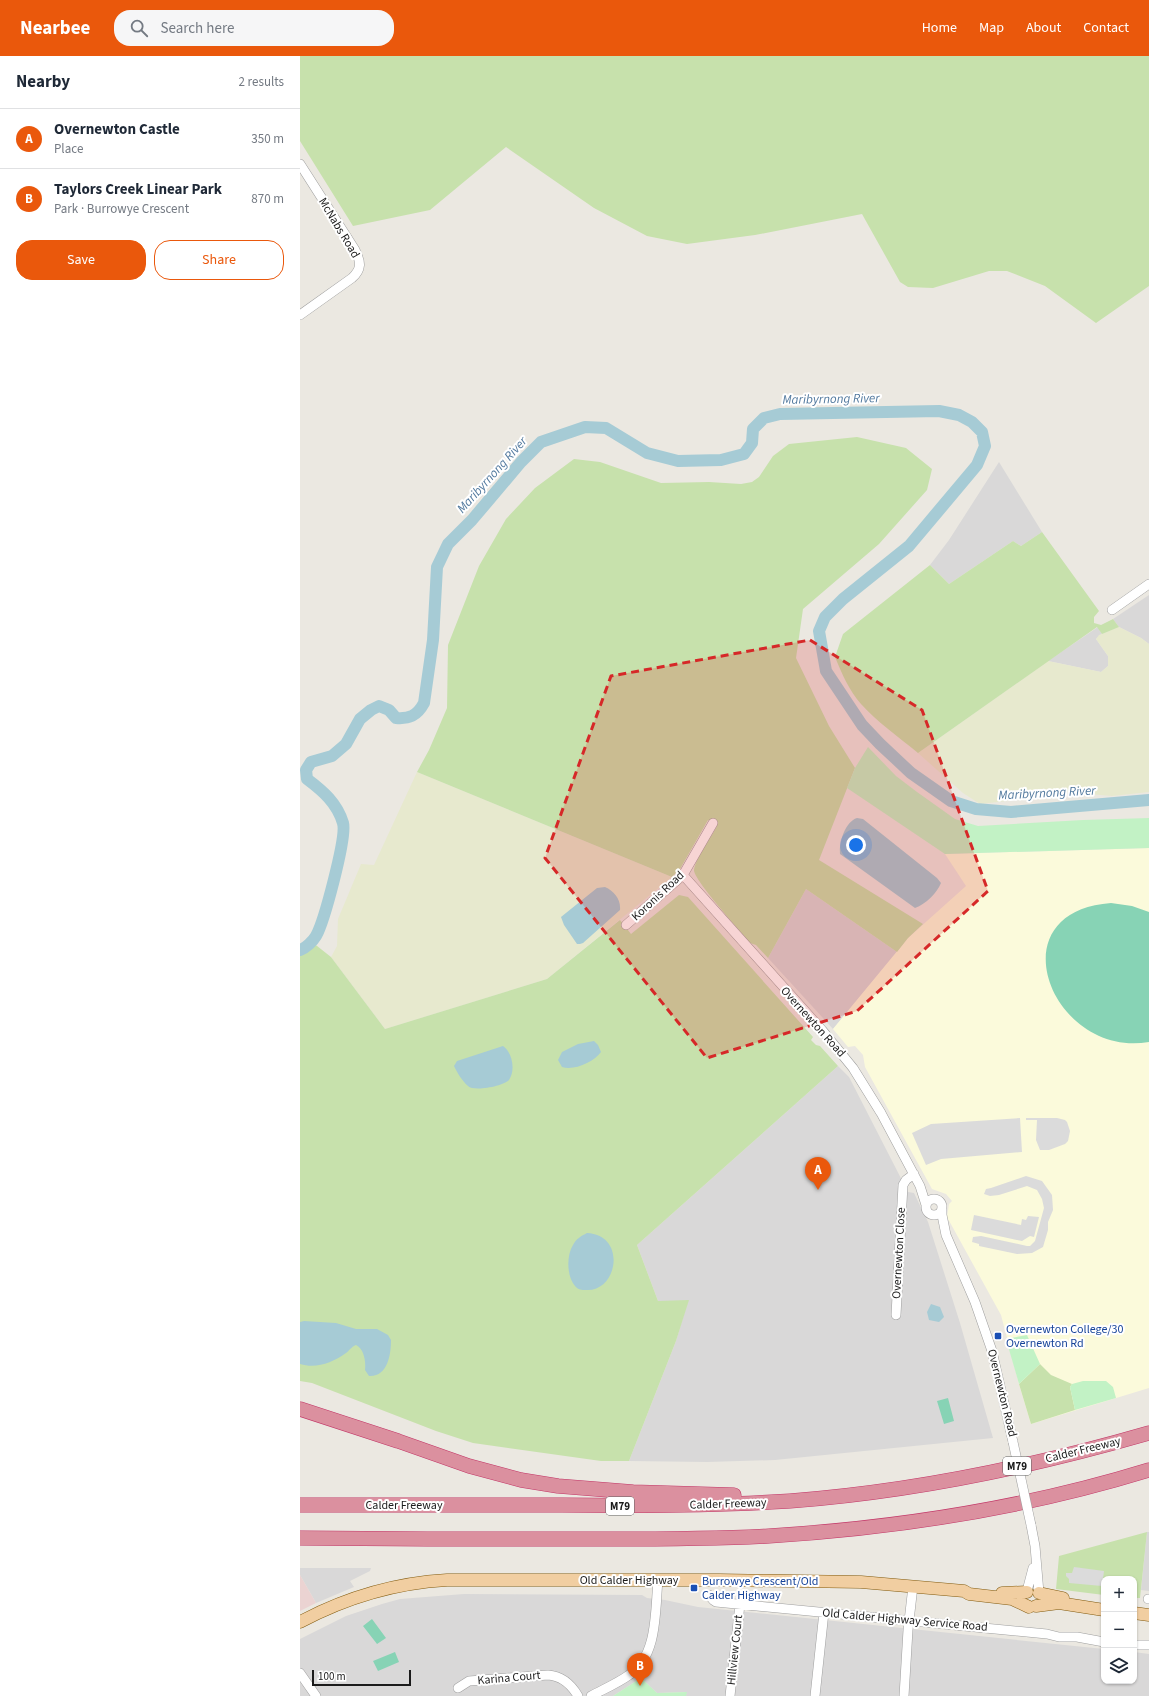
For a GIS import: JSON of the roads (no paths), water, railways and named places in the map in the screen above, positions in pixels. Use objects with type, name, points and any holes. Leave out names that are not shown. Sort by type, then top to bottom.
[{"type":"highway","points":[[300,1409],[483,1470],[521,1480],[558,1486],[649,1493],[724,1495],[823,1492],[900,1486],[939,1481]]},
{"type":"highway","name":"Calder Freeway","points":[[300,1505],[663,1506],[793,1501],[900,1488],[939,1481],[1037,1462],[1149,1433]]},
{"type":"highway","points":[[300,1538],[696,1538],[822,1532],[922,1520],[998,1506],[1071,1491],[1149,1470]]},
{"type":"highway","points":[[300,1543],[416,1539]]},
{"type":"main road","name":"Old Calder Highway","points":[[300,1622],[331,1607],[361,1595],[382,1589],[416,1583],[455,1580],[853,1582],[964,1591],[969,1594],[1012,1599],[1032,1607]]},
{"type":"main road","name":"Old Calder Highway","points":[[964,1591],[970,1588],[1008,1594],[1033,1592],[1063,1598],[1101,1603]]},
{"type":"main road","points":[[1032,1607],[1041,1600],[1033,1592]]},
{"type":"main road","points":[[1137,1605],[1148,1602]]},
{"type":"main road","points":[[1032,1607],[1059,1603],[1101,1610]]},
{"type":"main road","points":[[1137,1613],[1149,1615]]},
{"type":"street","name":"McNabs Road","points":[[300,164],[355,250],[360,264],[359,271],[352,278],[300,315]]},
{"type":"street","points":[[1112,610],[1149,584]]},
{"type":"street","name":"Koronis Road","points":[[626,925],[683,875],[713,823]]},
{"type":"street","name":"Overnewton Road","points":[[683,875],[849,1062],[881,1113],[917,1180],[926,1206]]},
{"type":"street","name":"Overnewton Road","points":[[917,1180],[934,1199]]},
{"type":"street","name":"Overnewton Close","points":[[896,1315],[904,1182],[917,1180]]},
{"type":"street","points":[[934,1199],[940,1202],[942,1209],[938,1215],[932,1215],[926,1210],[926,1206],[930,1200],[934,1199]]},
{"type":"street","name":"Overnewton Road","points":[[942,1209],[942,1220],[946,1235],[969,1285],[988,1336],[1000,1382],[1031,1525],[1035,1557],[1033,1592]]},
{"type":"street","name":"Overnewton Road","points":[[932,1215],[946,1235]]},
{"type":"street","points":[[591,1696],[630,1675],[642,1663],[651,1642],[658,1580]]},
{"type":"street","points":[[904,1696],[913,1586]]},
{"type":"street","name":"Old Calder Highway Service Road","points":[[709,1595],[715,1601],[740,1604],[1032,1633],[1101,1642]]},
{"type":"street","name":"Hillview Court","points":[[730,1696],[740,1604]]},
{"type":"street","points":[[815,1696],[824,1612]]},
{"type":"street","points":[[1137,1645],[1149,1645]]},
{"type":"street","points":[[300,1674],[316,1696]]},
{"type":"street","name":"Karina Court","points":[[458,1688],[469,1682],[548,1675],[558,1676],[564,1679],[578,1696]]},
{"type":"water","points":[[857,818],[863,819],[937,878],[941,883],[931,898],[915,908],[840,854],[842,838],[846,828],[853,820]]},
{"type":"water","points":[[605,887],[618,899],[620,910],[583,943],[577,944],[564,925],[561,917],[597,888]]},
{"type":"water","points":[[594,1041],[598,1045],[601,1052],[598,1056],[578,1067],[562,1067],[558,1060],[562,1052],[578,1044]]},
{"type":"water","points":[[503,1046],[509,1052],[513,1066],[509,1080],[489,1088],[471,1088],[468,1086],[458,1074],[454,1066],[457,1061]]},
{"type":"water","points":[[587,1233],[600,1236],[608,1243],[613,1252],[614,1263],[611,1273],[605,1282],[597,1288],[580,1290],[575,1286],[570,1277],[568,1260],[574,1243]]},
{"type":"water","points":[[931,1304],[940,1307],[944,1317],[939,1322],[929,1320],[927,1312]]},
{"type":"water","points":[[300,1322],[336,1323],[356,1329],[377,1329],[388,1335],[391,1340],[387,1364],[380,1373],[369,1376],[365,1370],[365,1359],[363,1352],[356,1345],[341,1357],[330,1362],[312,1366],[300,1364]]},
{"type":"waterway","name":"Maribyrnong River","points":[[300,950],[313,940],[320,928],[334,880],[342,845],[343,831],[343,823],[337,809],[324,793],[307,779],[306,770],[311,762],[332,756],[346,744],[360,719],[371,710],[379,706],[389,710],[396,718],[409,717],[418,711],[424,703],[433,640],[437,567],[448,544],[472,520],[521,462],[541,442],[585,427],[606,428],[647,453],[678,461],[721,460],[744,454],[752,443],[753,429],[764,418],[780,414],[939,411],[959,415],[972,422],[982,432],[985,446],[977,465],[909,546],[843,599],[825,617],[819,631],[826,671],[862,725],[880,744],[911,773],[951,801],[976,809],[1011,812],[1149,800]]},
{"type":"place","name":"Overnewton Castle","points":[[818,1190]]},
{"type":"place","name":"Overnewton College/30 Overnewton Rd","points":[[998,1336]]},
{"type":"place","name":"Burrowye Crescent/Old Calder Highway","points":[[694,1588]]},
{"type":"place","name":"Taylors Creek Linear Park","points":[[640,1686]]}]
